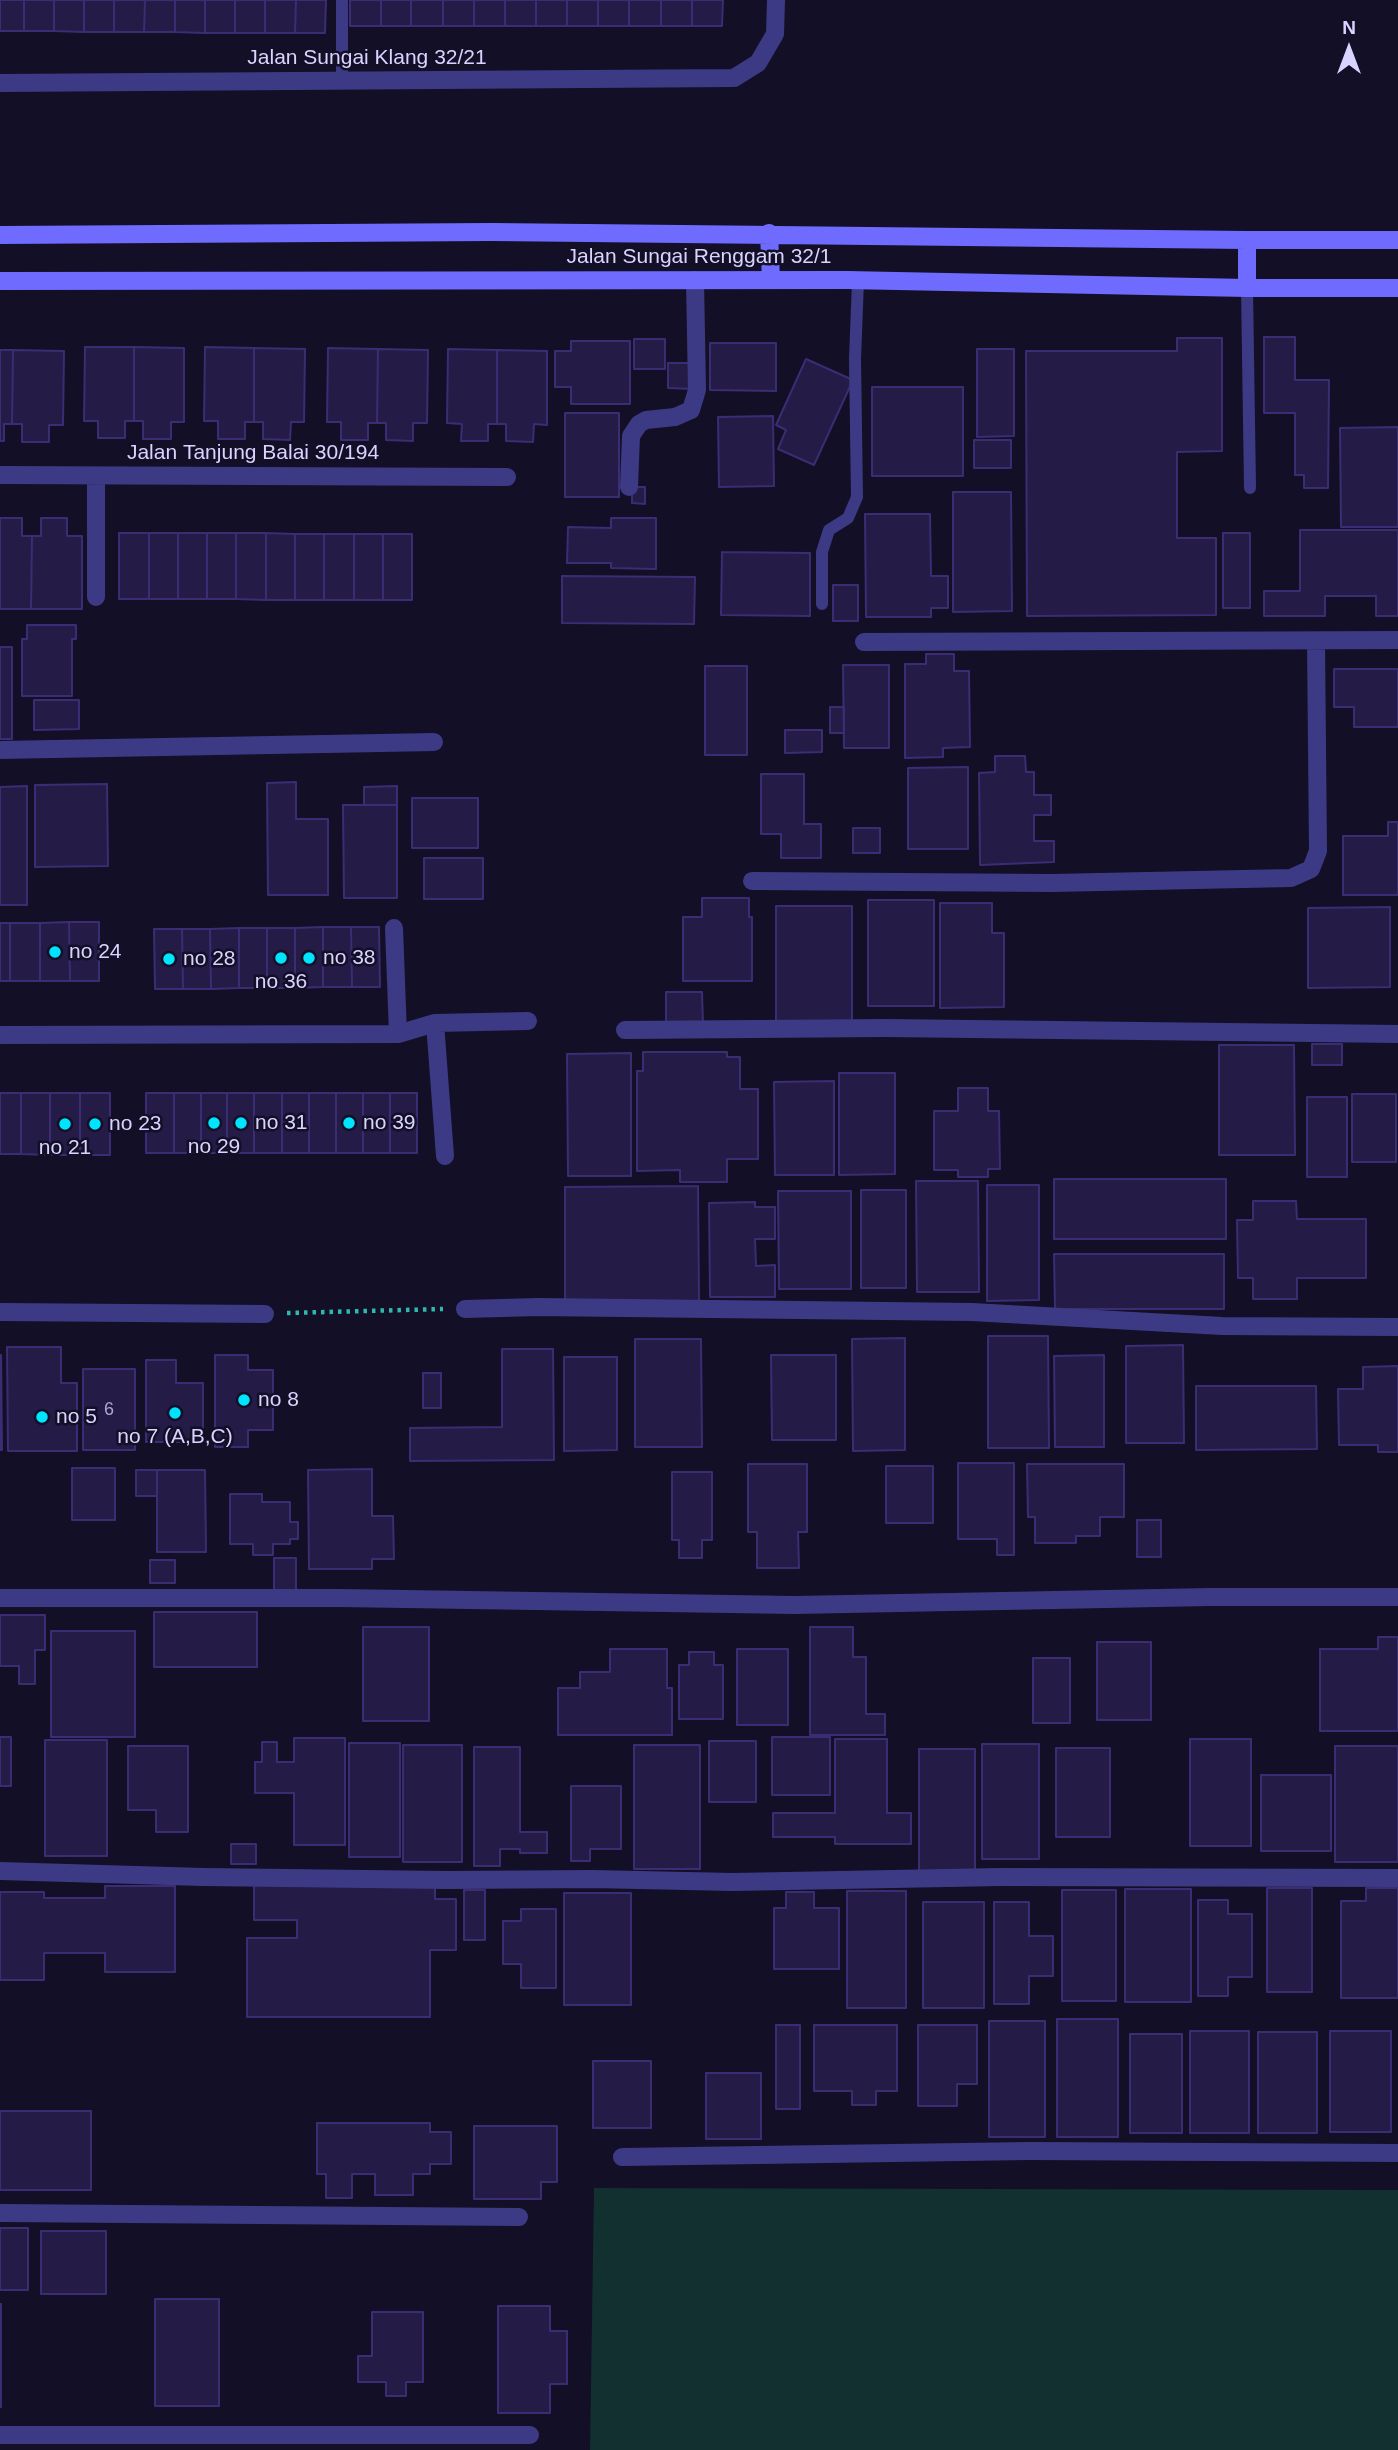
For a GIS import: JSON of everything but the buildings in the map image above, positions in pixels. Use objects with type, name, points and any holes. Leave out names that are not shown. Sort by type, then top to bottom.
[{"type":"main road","name":"Jalan Sungai Renggam 32/1","points":[[0,234],[769,233],[1398,240]]},
{"type":"main road","points":[[769,233],[771,280]]},
{"type":"main road","points":[[1247,240],[1247,288]]},
{"type":"main road","name":"Jalan Sungai Renggam 32/1","points":[[9,281],[771,280],[1398,288]]},
{"type":"main road","points":[[0,289],[9,281]]},
{"type":"street","name":"Jalan Sungai Klang 32/21","points":[[0,83],[734,78],[758,63],[775,34],[776,0]]},
{"type":"street","points":[[629,487],[631,436],[639,424],[691,410],[697,390],[695,280]]},
{"type":"street","name":"Jalan Tanjung Balai 30/194","points":[[0,475],[507,477]]},
{"type":"street","points":[[96,476],[96,597]]},
{"type":"street","points":[[864,642],[1398,640]]},
{"type":"street","points":[[752,881],[1052,883],[1291,878],[1311,869],[1318,851],[1316,641]]},
{"type":"street","points":[[0,750],[434,742]]},
{"type":"street","points":[[394,928],[398,1034]]},
{"type":"street","points":[[0,1035],[398,1034],[435,1023],[527,1021]]},
{"type":"street","points":[[435,1023],[445,1156]]},
{"type":"street","points":[[625,1030],[898,1028],[1398,1034]]},
{"type":"street","points":[[465,1309],[538,1307],[971,1312],[1222,1326],[1398,1327]]},
{"type":"street","points":[[0,1312],[265,1314]]},
{"type":"street","points":[[0,1598],[340,1598],[794,1605],[1210,1597],[1398,1597]]},
{"type":"street","points":[[0,1871],[203,1877],[733,1882],[1000,1877],[1398,1878]]},
{"type":"street","points":[[622,2158],[1030,2151],[1398,2153]]},
{"type":"street","points":[[0,2213],[519,2217]]},
{"type":"street","points":[[0,2435],[530,2435]]},
{"type":"lane","points":[[342,0],[342,82]]},
{"type":"lane","points":[[822,604],[822,552],[829,530],[848,518],[857,497],[855,359],[859,281]]},
{"type":"lane","points":[[1247,288],[1250,488]]},
{"type":"path","points":[[265,1314],[465,1309]]},
{"type":"green space","points":[[594,2188],[1398,2190],[1398,2450],[590,2450]]},
{"type":"place","name":"no 24","points":[[55,952]]},
{"type":"place","name":"no 36","points":[[281,958]]},
{"type":"place","name":"no 38","points":[[309,958]]},
{"type":"place","name":"no 28","points":[[169,959]]},
{"type":"place","name":"no 29","points":[[214,1123]]},
{"type":"place","name":"no 31","points":[[241,1123]]},
{"type":"place","name":"no 39","points":[[349,1123]]},
{"type":"place","name":"no 21","points":[[65,1124]]},
{"type":"place","name":"no 23","points":[[95,1124]]},
{"type":"place","name":"no 8","points":[[244,1400]]},
{"type":"place","name":"no 7 (A,B,C)","points":[[175,1413]]},
{"type":"place","name":"no 5","points":[[42,1417]]}]
